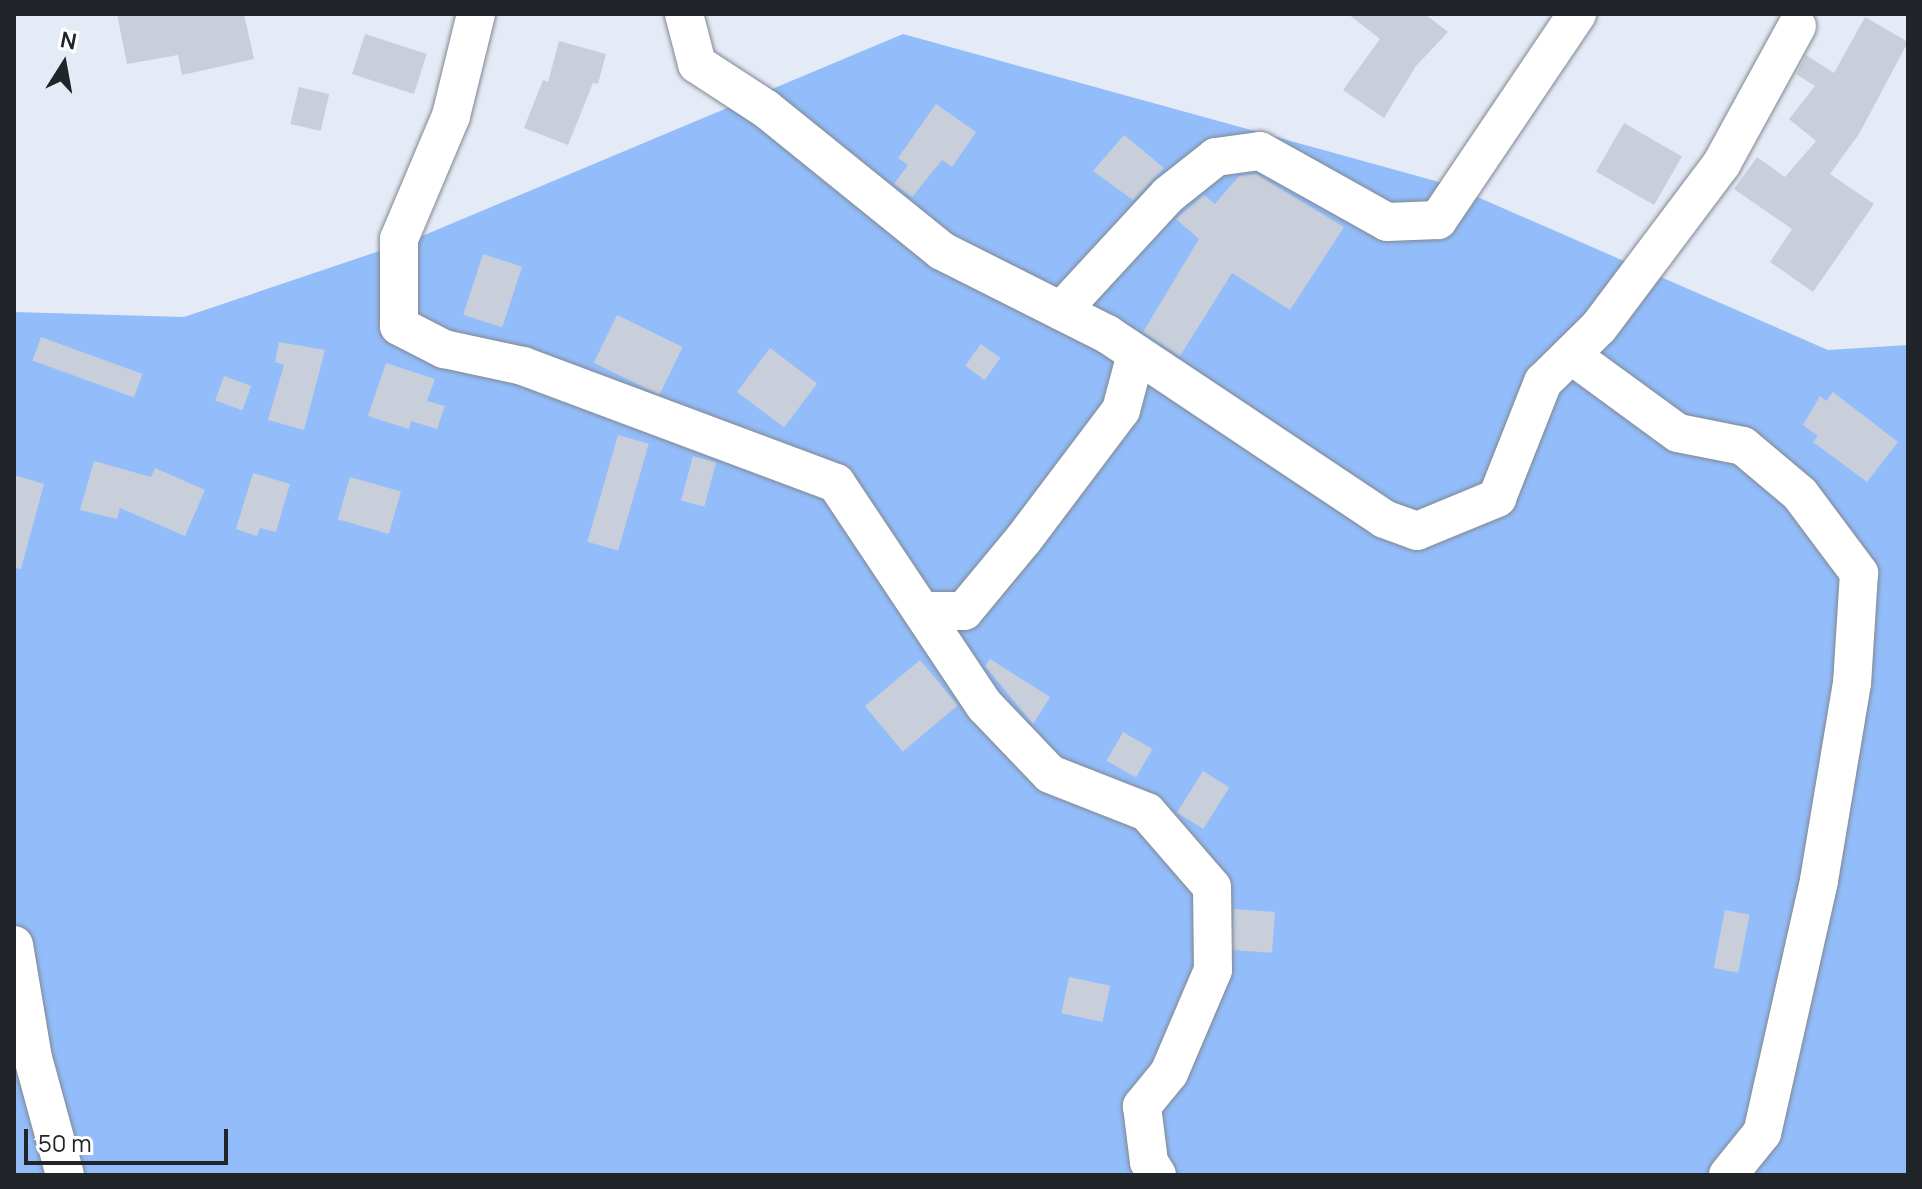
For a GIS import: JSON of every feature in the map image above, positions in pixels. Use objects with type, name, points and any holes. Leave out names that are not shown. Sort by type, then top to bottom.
[{"type":"street","points":[[476,14],[451,116],[399,239],[399,326],[444,349],[523,366],[836,483],[985,706],[1050,774],[1147,812],[1212,887],[1213,970],[1169,1073],[1142,1106],[1149,1162],[1157,1175]]},
{"type":"street","points":[[684,14],[697,64],[766,109],[942,251],[1061,311],[1136,354],[1384,519],[1417,531],[1497,498],[1543,382],[1599,327],[1722,163],[1797,26]]},
{"type":"street","points":[[1061,311],[1168,195],[1216,157],[1260,151],[1387,222],[1438,220],[1577,14]]},
{"type":"street","points":[[924,611],[964,611],[1023,540],[1121,410],[1136,354]]},
{"type":"street","points":[[1571,355],[1678,433],[1743,446],[1800,494],[1859,573],[1852,683],[1819,881],[1762,1133],[1728,1175]]},
{"type":"street","points":[[14,945],[24,1058],[65,1175]]},
{"type":"shaded area","points":[[903,34],[1450,185],[1828,350],[1908,345],[1908,1175],[14,1175],[14,312],[184,317],[415,239]]},
{"type":"building","points":[[117,14],[244,14],[254,59],[182,75],[178,55],[127,64]]},
{"type":"building","points":[[1348,14],[1425,14],[1448,32],[1416,66],[1384,118],[1343,90],[1380,39]]},
{"type":"building","points":[[1865,17],[1908,42],[1859,134],[1830,174],[1874,204],[1813,292],[1770,262],[1792,229],[1734,189],[1757,157],[1785,177],[1816,141],[1789,119],[1815,86],[1796,74],[1806,55],[1834,73]]},
{"type":"building","points":[[365,34],[427,54],[414,94],[352,74]]},
{"type":"building","points":[[559,41],[606,54],[598,84],[593,83],[568,145],[524,128],[543,80],[548,82]]},
{"type":"building","points":[[299,87],[329,94],[321,131],[290,124]]},
{"type":"building","points":[[936,104],[976,132],[952,167],[942,160],[912,197],[894,184],[908,165],[898,158]]},
{"type":"building","points":[[1624,123],[1682,156],[1654,205],[1596,171]]},
{"type":"building","points":[[1124,135],[1164,168],[1133,200],[1093,171]]},
{"type":"building","points":[[1256,174],[1344,227],[1290,310],[1232,273],[1180,356],[1143,332],[1199,239],[1176,219],[1204,195],[1215,204],[1239,176]]},
{"type":"building","points":[[483,254],[522,267],[502,328],[463,315]]},
{"type":"building","points":[[617,315],[683,347],[659,395],[594,363]]},
{"type":"building","points":[[41,337],[142,374],[134,397],[32,360]]},
{"type":"building","points":[[279,342],[325,350],[304,430],[268,420],[284,365],[275,362]]},
{"type":"building","points":[[981,344],[1000,358],[985,380],[965,366]]},
{"type":"building","points":[[770,348],[817,384],[784,427],[737,392]]},
{"type":"building","points":[[386,363],[435,379],[427,401],[445,406],[437,429],[411,421],[409,429],[368,416]]},
{"type":"building","points":[[224,376],[251,386],[242,410],[215,400]]},
{"type":"building","points":[[1833,392],[1898,442],[1867,482],[1813,442],[1818,436],[1803,425],[1820,396],[1826,401]]},
{"type":"building","points":[[618,435],[649,444],[618,551],[587,542]]},
{"type":"building","points":[[693,456],[716,462],[704,507],[681,500]]},
{"type":"building","points":[[94,461],[151,477],[155,468],[205,490],[185,536],[120,508],[117,519],[80,510]]},
{"type":"building","points":[[253,473],[290,484],[276,532],[260,528],[257,536],[236,529]]},
{"type":"building","points":[[14,475],[44,484],[21,569],[14,568]]},
{"type":"building","points":[[350,477],[401,492],[389,534],[338,519]]},
{"type":"building","points":[[990,659],[1050,697],[1033,724],[985,666]]},
{"type":"building","points":[[920,660],[958,705],[903,751],[865,706]]},
{"type":"building","points":[[1123,732],[1152,749],[1136,778],[1106,761]]},
{"type":"building","points":[[1203,771],[1229,787],[1203,829],[1177,813]]},
{"type":"building","points":[[1234,909],[1275,912],[1272,953],[1231,950]]},
{"type":"building","points":[[1725,910],[1750,915],[1738,973],[1714,968]]},
{"type":"building","points":[[1069,977],[1110,986],[1102,1022],[1061,1013]]}]
